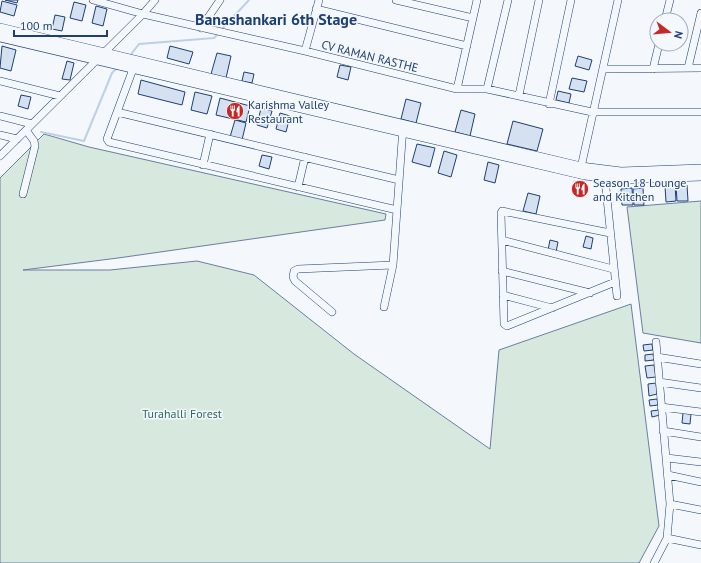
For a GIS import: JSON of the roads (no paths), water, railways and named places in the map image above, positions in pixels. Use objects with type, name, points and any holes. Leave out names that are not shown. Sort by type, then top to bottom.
[{"type":"main road","points":[[0,28],[100,57],[133,69],[402,128]]},
{"type":"main road","points":[[0,37],[100,57],[580,170],[605,179],[701,176]]},
{"type":"main road","points":[[580,170],[621,172],[701,169]]},
{"type":"street","name":"CV RAMAN RASTHE","points":[[93,0],[143,14],[305,51],[457,89],[487,89],[519,95],[549,104],[592,112],[701,112]]},
{"type":"street","points":[[0,156],[143,14],[155,0]]},
{"type":"street","points":[[201,28],[220,0]]},
{"type":"street","points":[[305,51],[319,0]]},
{"type":"street","points":[[396,0],[473,18]]},
{"type":"street","points":[[457,89],[477,3],[484,0]]},
{"type":"street","points":[[487,89],[508,0]]},
{"type":"street","points":[[519,95],[539,0]]},
{"type":"street","points":[[549,104],[571,0]]},
{"type":"street","points":[[580,170],[618,0]]},
{"type":"street","points":[[667,12],[670,0]]},
{"type":"street","points":[[316,9],[467,46]]},
{"type":"street","points":[[688,68],[701,13]]},
{"type":"street","points":[[654,69],[657,52]]},
{"type":"street","points":[[602,69],[701,68]]},
{"type":"street","points":[[133,69],[107,139],[109,142],[396,210]]},
{"type":"street","points":[[0,82],[60,96]]},
{"type":"street","points":[[117,112],[399,180]]},
{"type":"street","points":[[0,116],[32,124]]},
{"type":"street","points":[[384,307],[393,264],[402,128]]},
{"type":"street","points":[[23,194],[35,146],[34,141],[26,130]]},
{"type":"street","points":[[203,165],[210,134]]},
{"type":"street","points":[[0,135],[17,139]]},
{"type":"street","points":[[298,187],[305,157]]},
{"type":"street","points":[[605,179],[616,296]]},
{"type":"street","points":[[610,233],[503,211],[501,213],[502,271],[506,326],[615,282]]},
{"type":"street","points":[[502,240],[613,269]]},
{"type":"street","points":[[332,312],[295,281],[293,277],[294,271],[298,269],[393,264]]},
{"type":"street","points":[[502,271],[590,293]]},
{"type":"street","points":[[503,294],[552,308]]},
{"type":"street","points":[[654,563],[667,538],[670,504],[656,342]]},
{"type":"street","points":[[657,357],[701,364]]},
{"type":"street","points":[[659,382],[701,388]]},
{"type":"street","points":[[661,407],[701,412]]},
{"type":"street","points":[[663,431],[701,437]]},
{"type":"street","points":[[666,458],[701,462]]},
{"type":"street","points":[[668,475],[701,482]]},
{"type":"street","points":[[670,504],[701,510]]},
{"type":"street","points":[[667,538],[701,545]]},
{"type":"waterway","points":[[221,30],[249,0]]},
{"type":"waterway","points":[[129,57],[139,44],[214,38],[218,34]]},
{"type":"waterway","points":[[41,132],[84,141],[112,73],[117,68]]},
{"type":"place","name":"Karishma Valley Restaurant","points":[[235,111]]},
{"type":"place","name":"Season 18 Lounge and Kitchen","points":[[580,189]]},
{"type":"district","name":"Banashankari 6th Stage","points":[[276,19]]},
{"type":"park label","name":"Turahalli Forest","points":[[182,413]]}]
